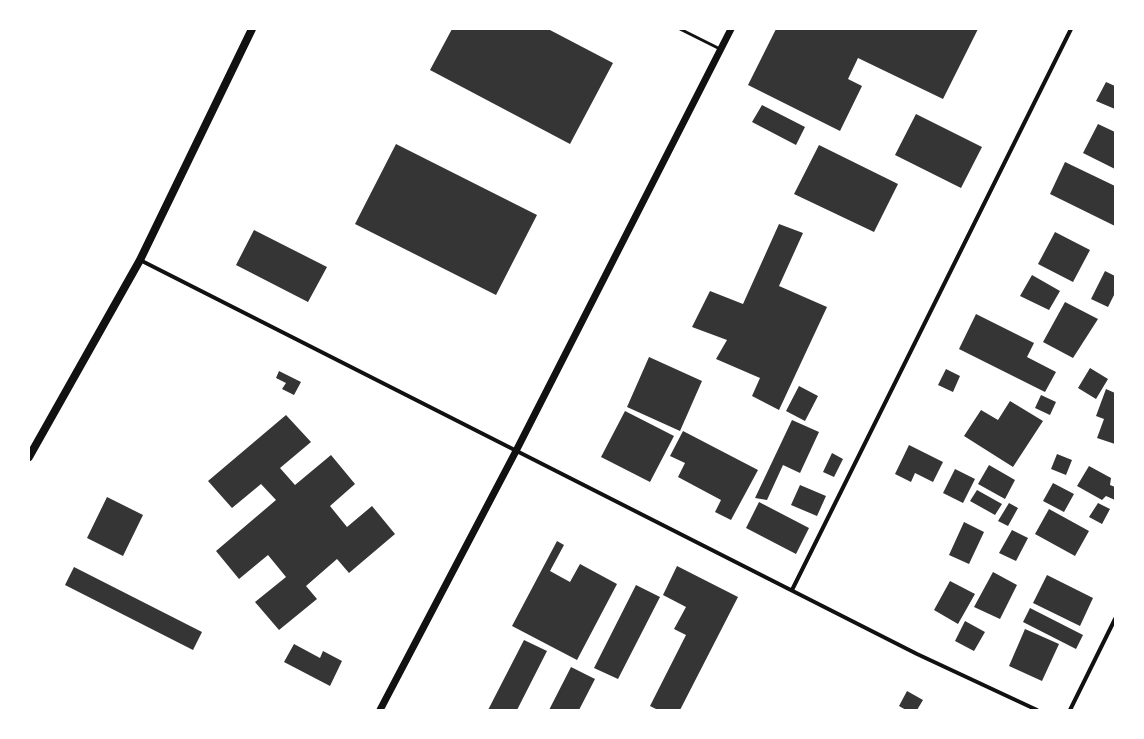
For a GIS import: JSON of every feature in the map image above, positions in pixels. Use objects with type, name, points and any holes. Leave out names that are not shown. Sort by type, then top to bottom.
[{"type":"main road","points":[[29,457],[140,260],[252,29]]},
{"type":"street","points":[[380,710],[516,451],[731,29]]},
{"type":"street","points":[[792,590],[1071,29]]},
{"type":"street","points":[[140,260],[917,654],[1037,710]]},
{"type":"street","points":[[1070,710],[1115,619]]},
{"type":"lane","points":[[680,29],[721,50]]},
{"type":"building","points":[[452,29],[548,29],[613,63],[570,144],[430,70]]},
{"type":"building","points":[[776,29],[978,29],[943,99],[858,58],[848,79],[862,86],[840,131],[748,85]]},
{"type":"building","points":[[1106,82],[1115,86],[1115,109],[1096,101]]},
{"type":"building","points":[[762,105],[805,127],[796,145],[752,122]]},
{"type":"building","points":[[916,114],[982,147],[961,188],[895,155]]},
{"type":"building","points":[[1098,124],[1115,132],[1115,169],[1083,153]]},
{"type":"building","points":[[396,144],[537,215],[496,295],[355,224]]},
{"type":"building","points":[[819,145],[898,184],[874,232],[794,194]]},
{"type":"building","points":[[1065,162],[1115,186],[1115,226],[1050,194]]},
{"type":"building","points":[[779,224],[803,233],[779,286],[827,307],[779,410],[752,396],[760,378],[716,359],[727,340],[692,327],[710,291],[743,304]]},
{"type":"building","points":[[254,230],[327,267],[308,302],[236,265]]},
{"type":"building","points":[[1055,232],[1090,250],[1073,282],[1038,264]]},
{"type":"building","points":[[1105,271],[1115,276],[1115,293],[1108,307],[1091,299]]},
{"type":"building","points":[[1032,275],[1060,291],[1049,310],[1020,296]]},
{"type":"building","points":[[1065,302],[1098,319],[1073,358],[1043,342]]},
{"type":"building","points":[[976,314],[1034,343],[1027,357],[1056,372],[1045,392],[959,349]]},
{"type":"building","points":[[649,357],[702,381],[680,431],[627,407]]},
{"type":"building","points":[[1090,368],[1108,379],[1096,399],[1078,388]]},
{"type":"building","points":[[946,369],[960,376],[953,392],[938,385]]},
{"type":"building","points":[[279,371],[301,382],[294,395],[282,389],[286,383],[276,378]]},
{"type":"building","points":[[799,386],[818,396],[805,421],[786,411]]},
{"type":"building","points":[[1106,389],[1115,393],[1115,444],[1097,438],[1104,419],[1096,416]]},
{"type":"building","points":[[1041,395],[1056,402],[1050,415],[1035,408]]},
{"type":"building","points":[[1010,401],[1043,421],[1013,467],[964,436],[981,410],[998,420]]},
{"type":"building","points":[[625,411],[674,436],[650,482],[601,457]]},
{"type":"building","points":[[286,415],[311,442],[280,468],[295,485],[331,455],[355,484],[330,506],[347,527],[372,506],[395,534],[349,573],[337,559],[306,586],[317,599],[279,630],[255,602],[286,577],[268,555],[239,579],[216,551],[276,500],[261,484],[232,508],[208,481]]},
{"type":"building","points":[[792,420],[819,432],[800,473],[783,465],[767,500],[755,498]]},
{"type":"building","points":[[683,431],[758,470],[731,520],[715,512],[721,500],[678,477],[685,463],[670,456]]},
{"type":"building","points":[[909,445],[943,462],[933,482],[915,473],[911,482],[895,474]]},
{"type":"building","points":[[832,453],[843,459],[834,477],[823,472]]},
{"type":"building","points":[[1057,454],[1072,460],[1066,475],[1051,469]]},
{"type":"building","points":[[989,465],[1015,480],[1005,499],[978,484]]},
{"type":"building","points":[[1089,466],[1111,478],[1110,485],[1115,487],[1115,500],[1106,496],[1102,500],[1077,486]]},
{"type":"building","points":[[955,469],[975,479],[963,503],[943,493]]},
{"type":"building","points":[[1053,483],[1074,494],[1064,512],[1043,501]]},
{"type":"building","points":[[800,485],[826,496],[817,516],[791,505]]},
{"type":"building","points":[[977,490],[1002,504],[995,515],[970,501]]},
{"type":"building","points":[[107,497],[143,515],[123,556],[87,538]]},
{"type":"building","points":[[759,502],[809,528],[796,554],[746,528]]},
{"type":"building","points":[[1009,503],[1018,508],[1008,526],[998,521]]},
{"type":"building","points":[[1098,503],[1110,509],[1102,524],[1089,517]]},
{"type":"building","points":[[1049,509],[1089,531],[1075,556],[1035,534]]},
{"type":"building","points":[[964,522],[984,532],[969,564],[949,555]]},
{"type":"building","points":[[1012,530],[1028,538],[1016,561],[999,553]]},
{"type":"building","points":[[557,541],[564,545],[550,571],[570,582],[580,564],[617,584],[577,660],[512,626]]},
{"type":"building","points":[[677,566],[738,597],[680,710],[658,710],[650,706],[686,635],[674,629],[686,607],[663,595]]},
{"type":"building","points":[[74,567],[202,632],[193,650],[65,585]]},
{"type":"building","points":[[993,572],[1017,585],[1000,619],[974,607]]},
{"type":"building","points":[[1047,575],[1093,598],[1080,626],[1033,603]]},
{"type":"building","points":[[950,581],[975,594],[958,624],[934,610]]},
{"type":"building","points":[[636,585],[660,597],[618,679],[594,668]]},
{"type":"building","points":[[1030,608],[1083,635],[1076,649],[1023,622]]},
{"type":"building","points":[[965,621],[985,632],[974,651],[955,641]]},
{"type":"building","points":[[1025,629],[1059,644],[1042,681],[1009,666]]},
{"type":"building","points":[[524,640],[547,651],[517,710],[488,710]]},
{"type":"building","points":[[294,644],[320,658],[323,651],[342,661],[330,686],[284,662]]},
{"type":"building","points":[[571,667],[595,679],[579,710],[549,710]]},
{"type":"building","points":[[907,691],[923,700],[917,710],[906,710],[899,706]]}]
